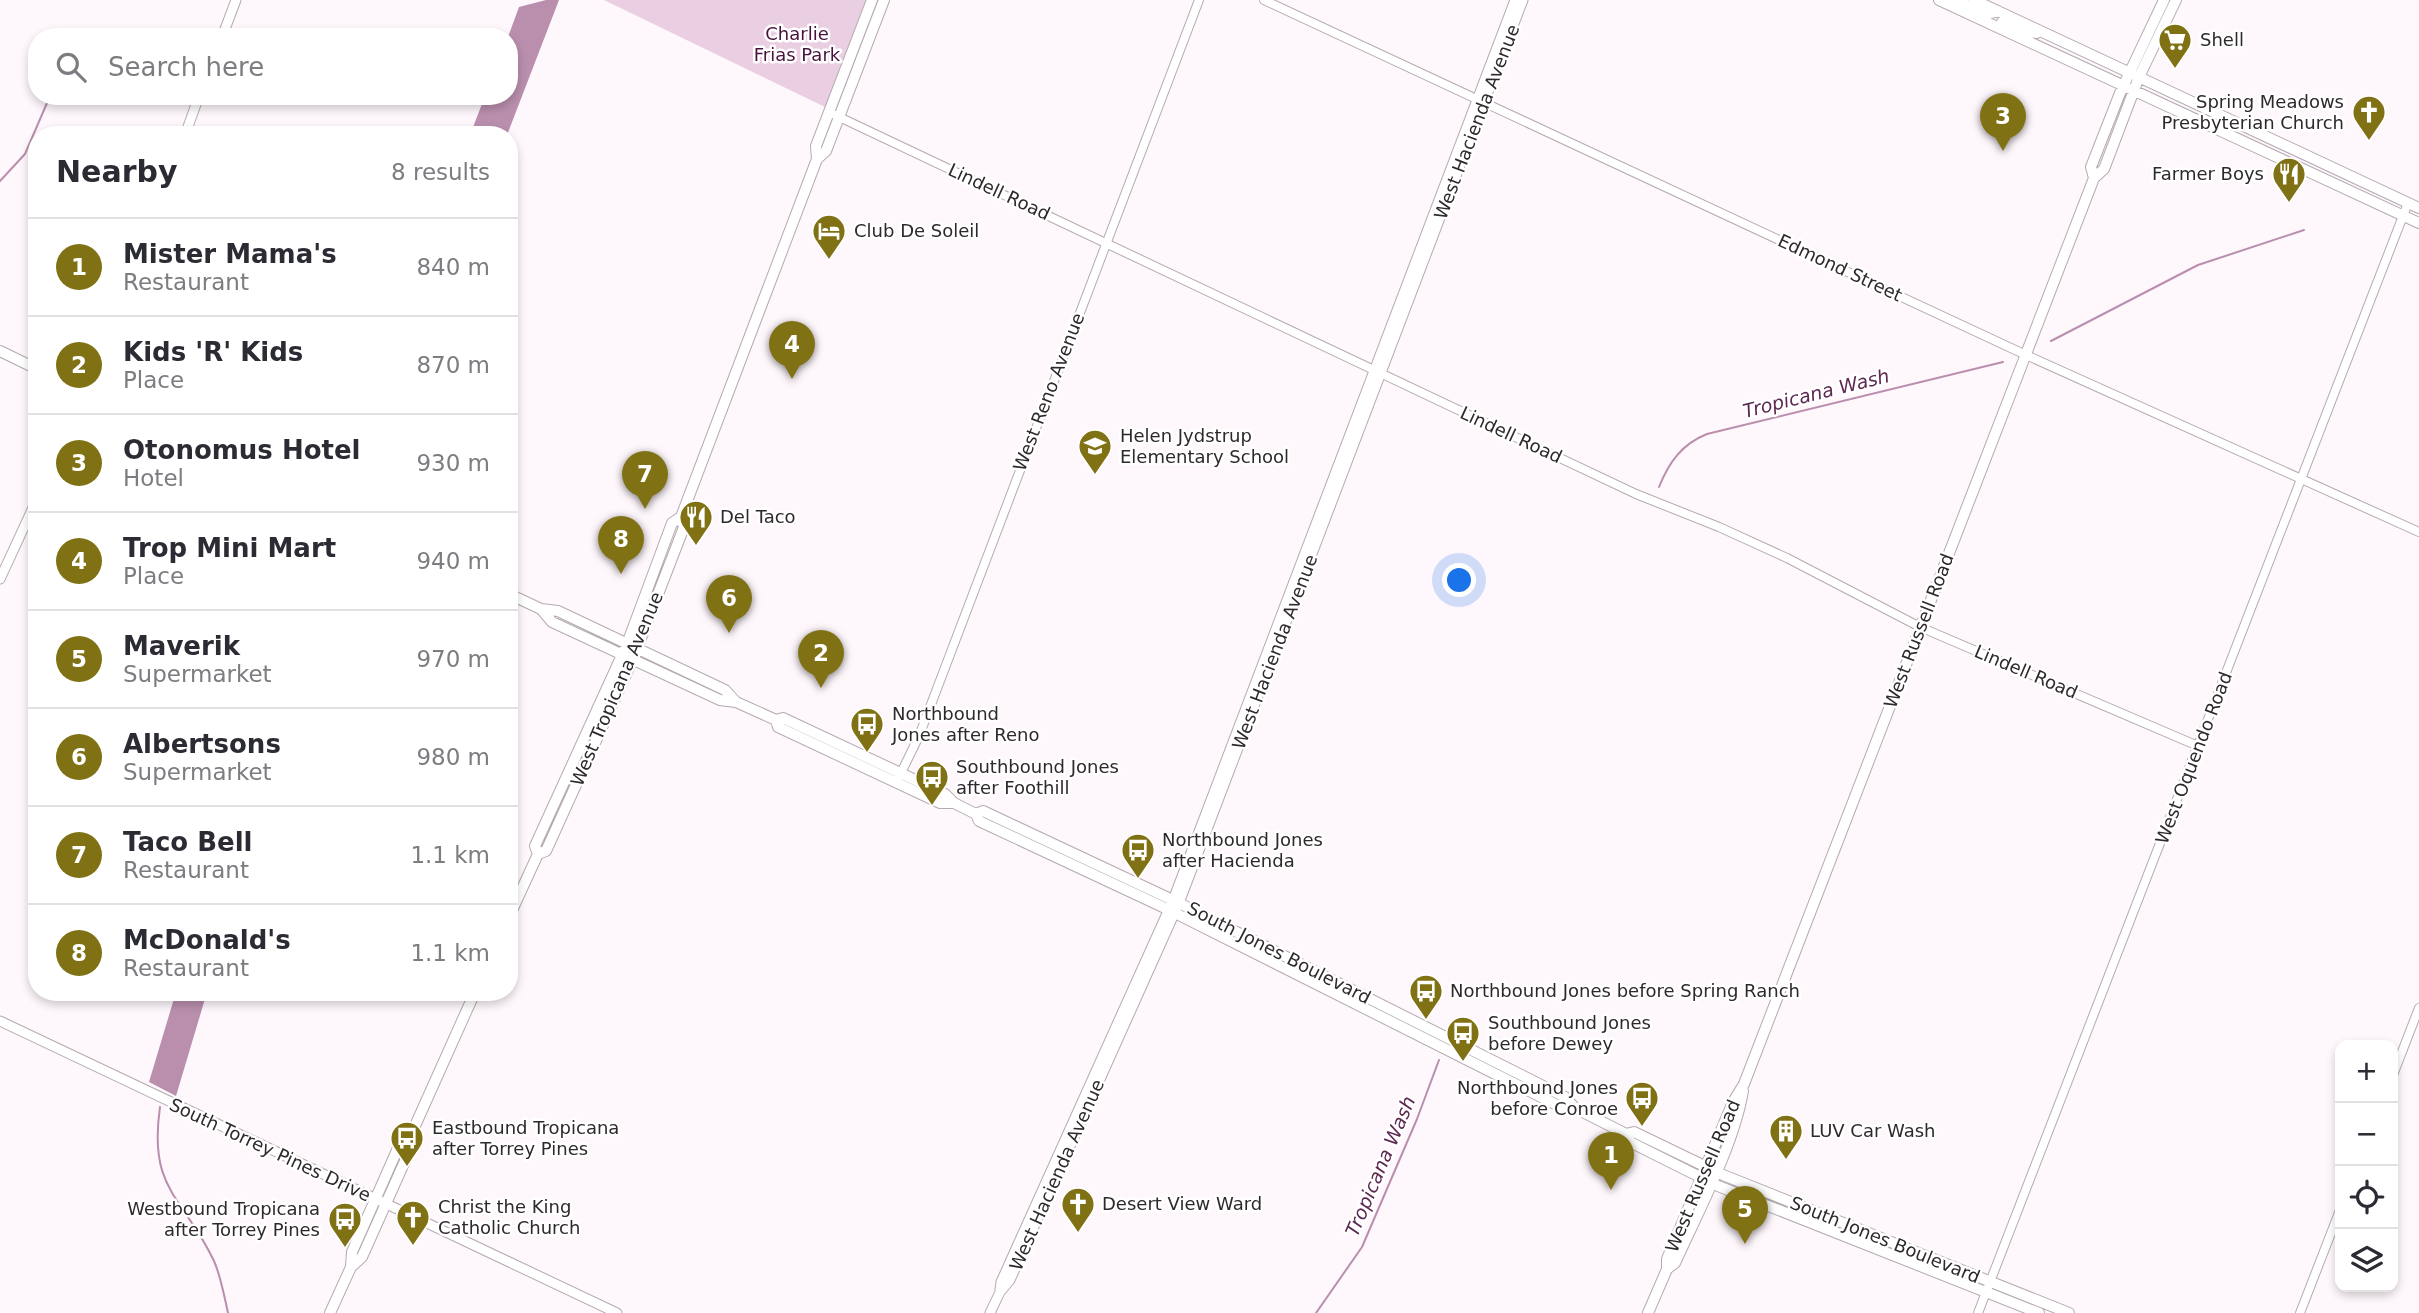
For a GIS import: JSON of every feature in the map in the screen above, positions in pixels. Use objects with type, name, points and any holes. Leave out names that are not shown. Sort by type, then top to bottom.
[{"type":"main road","points":[[225,28],[236,0]]},
{"type":"main road","name":"West Tropicana Avenue","points":[[518,898],[538,854],[535,846],[627,644],[672,523],[681,517],[817,159],[826,150],[834,115],[872,13],[884,0]]},
{"type":"main road","points":[[1939,0],[2419,223]]},
{"type":"main road","points":[[1955,0],[1988,14],[1998,11]]},
{"type":"main road","points":[[1974,0],[2419,208]]},
{"type":"main road","name":"West Russell Road","points":[[1648,1313],[1667,1269],[1667,1259],[1740,1108],[1744,1084],[2094,178],[2091,167],[2135,75],[2164,0]]},
{"type":"main road","name":"West Russell Road","points":[[2135,75],[2176,0]]},
{"type":"main road","name":"West Hacienda Avenue","points":[[990,1313],[1000,1292],[1010,1280],[1020,1247],[1174,907],[1517,6]]},
{"type":"main road","points":[[1984,21],[1993,19],[2026,32],[2048,34]]},
{"type":"main road","points":[[188,126],[196,105]]},
{"type":"main road","points":[[2318,176],[2323,172],[2337,177],[2348,175]]},
{"type":"main road","points":[[0,351],[28,365]]},
{"type":"main road","name":"West Tropicana Avenue","points":[[538,854],[546,851],[633,659],[684,527],[681,517]]},
{"type":"main road","points":[[0,579],[28,518]]},
{"type":"main road","name":"South Jones Boulevard","points":[[518,598],[541,609],[558,611],[725,690],[736,702]]},
{"type":"main road","name":"South Jones Boulevard","points":[[541,609],[552,622],[720,700],[736,702],[776,720],[783,718],[898,778],[945,794],[954,803],[976,814],[983,811],[1048,847],[1499,1064],[1565,1097],[1575,1108],[1626,1134],[1630,1142],[1707,1181],[1990,1287],[2068,1313]]},
{"type":"main road","points":[[556,829],[556,814],[567,788],[565,781]]},
{"type":"main road","name":"South Jones Boulevard","points":[[1174,907],[1469,1061],[1561,1107],[1575,1108]]},
{"type":"main road","points":[[330,1313],[351,1267],[362,1257],[380,1202],[409,1152],[410,1137],[471,1001]]},
{"type":"main road","name":"South Torrey Pines Drive","points":[[0,1021],[617,1313]]},
{"type":"main road","points":[[1469,1061],[1499,1064]]},
{"type":"main road","name":"South Jones Boulevard","points":[[1626,1134],[1634,1132],[1711,1170],[1990,1287],[2039,1313]]},
{"type":"street","name":"West Reno Avenue","points":[[898,778],[919,736],[1199,0]]},
{"type":"street","name":"Edmond Street","points":[[1264,0],[2026,355],[2419,532]]},
{"type":"street","name":"Lindell Road","points":[[834,115],[1636,494],[1789,559],[1920,627],[2198,746]]},
{"type":"street","name":"West Oquendo Road","points":[[1978,1313],[2408,203]]},
{"type":"street","points":[[2398,1062],[2419,1008]]},
{"type":"street","points":[[2300,1313],[2335,1222]]},
{"type":"green space","name":"Charlie Frias Park","points":[[604,0],[866,0],[825,107]]},
{"type":"shaded area","points":[[546,0],[559,0],[510,126],[473,126],[482,105],[518,105],[518,28],[511,28],[519,7]]},
{"type":"shaded area","points":[[173,1001],[204,1001],[176,1096],[149,1082]]},
{"type":"waterway","points":[[37,126],[46,105]]},
{"type":"waterway","points":[[0,181],[25,154],[28,147]]},
{"type":"waterway","name":"Tropicana Wash","points":[[2051,341],[2198,265],[2304,230]]},
{"type":"waterway","name":"Tropicana Wash","points":[[1659,487],[1677,455],[1690,443],[1707,434],[2003,362]]},
{"type":"waterway","name":"Tropicana Wash","points":[[1316,1313],[1362,1247],[1417,1119],[1439,1060]]},
{"type":"waterway","points":[[160,1107],[159,1157],[164,1175],[214,1261],[228,1313]]},
{"type":"place","name":"Shell","points":[[2175,70]]},
{"type":"place","name":"Spring Meadows Presbyterian Church","points":[[2369,142]]},
{"type":"place","name":"Otonomus Hotel","points":[[2003,151]]},
{"type":"place","name":"Farmer Boys","points":[[2289,204]]},
{"type":"place","name":"Club De Soleil","points":[[829,261]]},
{"type":"place","name":"Trop Mini Mart","points":[[792,379]]},
{"type":"place","name":"Helen Jydstrup Elementary School","points":[[1095,476]]},
{"type":"place","name":"Taco Bell","points":[[645,509]]},
{"type":"place","name":"Del Taco","points":[[696,547]]},
{"type":"place","name":"McDonald's","points":[[621,574]]},
{"type":"place","name":"Albertsons","points":[[729,633]]},
{"type":"place","name":"Kids 'R' Kids","points":[[821,688]]},
{"type":"place","name":"Northbound Jones after Reno","points":[[867,754]]},
{"type":"place","name":"Southbound Jones after Foothill","points":[[932,807]]},
{"type":"place","name":"Northbound Jones after Hacienda","points":[[1138,880]]},
{"type":"place","name":"Northbound Jones before Spring Ranch","points":[[1426,1021]]},
{"type":"place","name":"Southbound Jones before Dewey","points":[[1463,1063]]},
{"type":"place","name":"Northbound Jones before Conroe","points":[[1642,1128]]},
{"type":"place","name":"LUV Car Wash","points":[[1786,1161]]},
{"type":"place","name":"Eastbound Tropicana after Torrey Pines","points":[[407,1168]]},
{"type":"place","name":"Mister Mama's","points":[[1611,1190]]},
{"type":"place","name":"Desert View Ward","points":[[1078,1234]]},
{"type":"place","name":"Maverik","points":[[1745,1244]]},
{"type":"place","name":"Christ the King Catholic Church","points":[[413,1247]]},
{"type":"place","name":"Westbound Tropicana after Torrey Pines","points":[[345,1249]]}]
